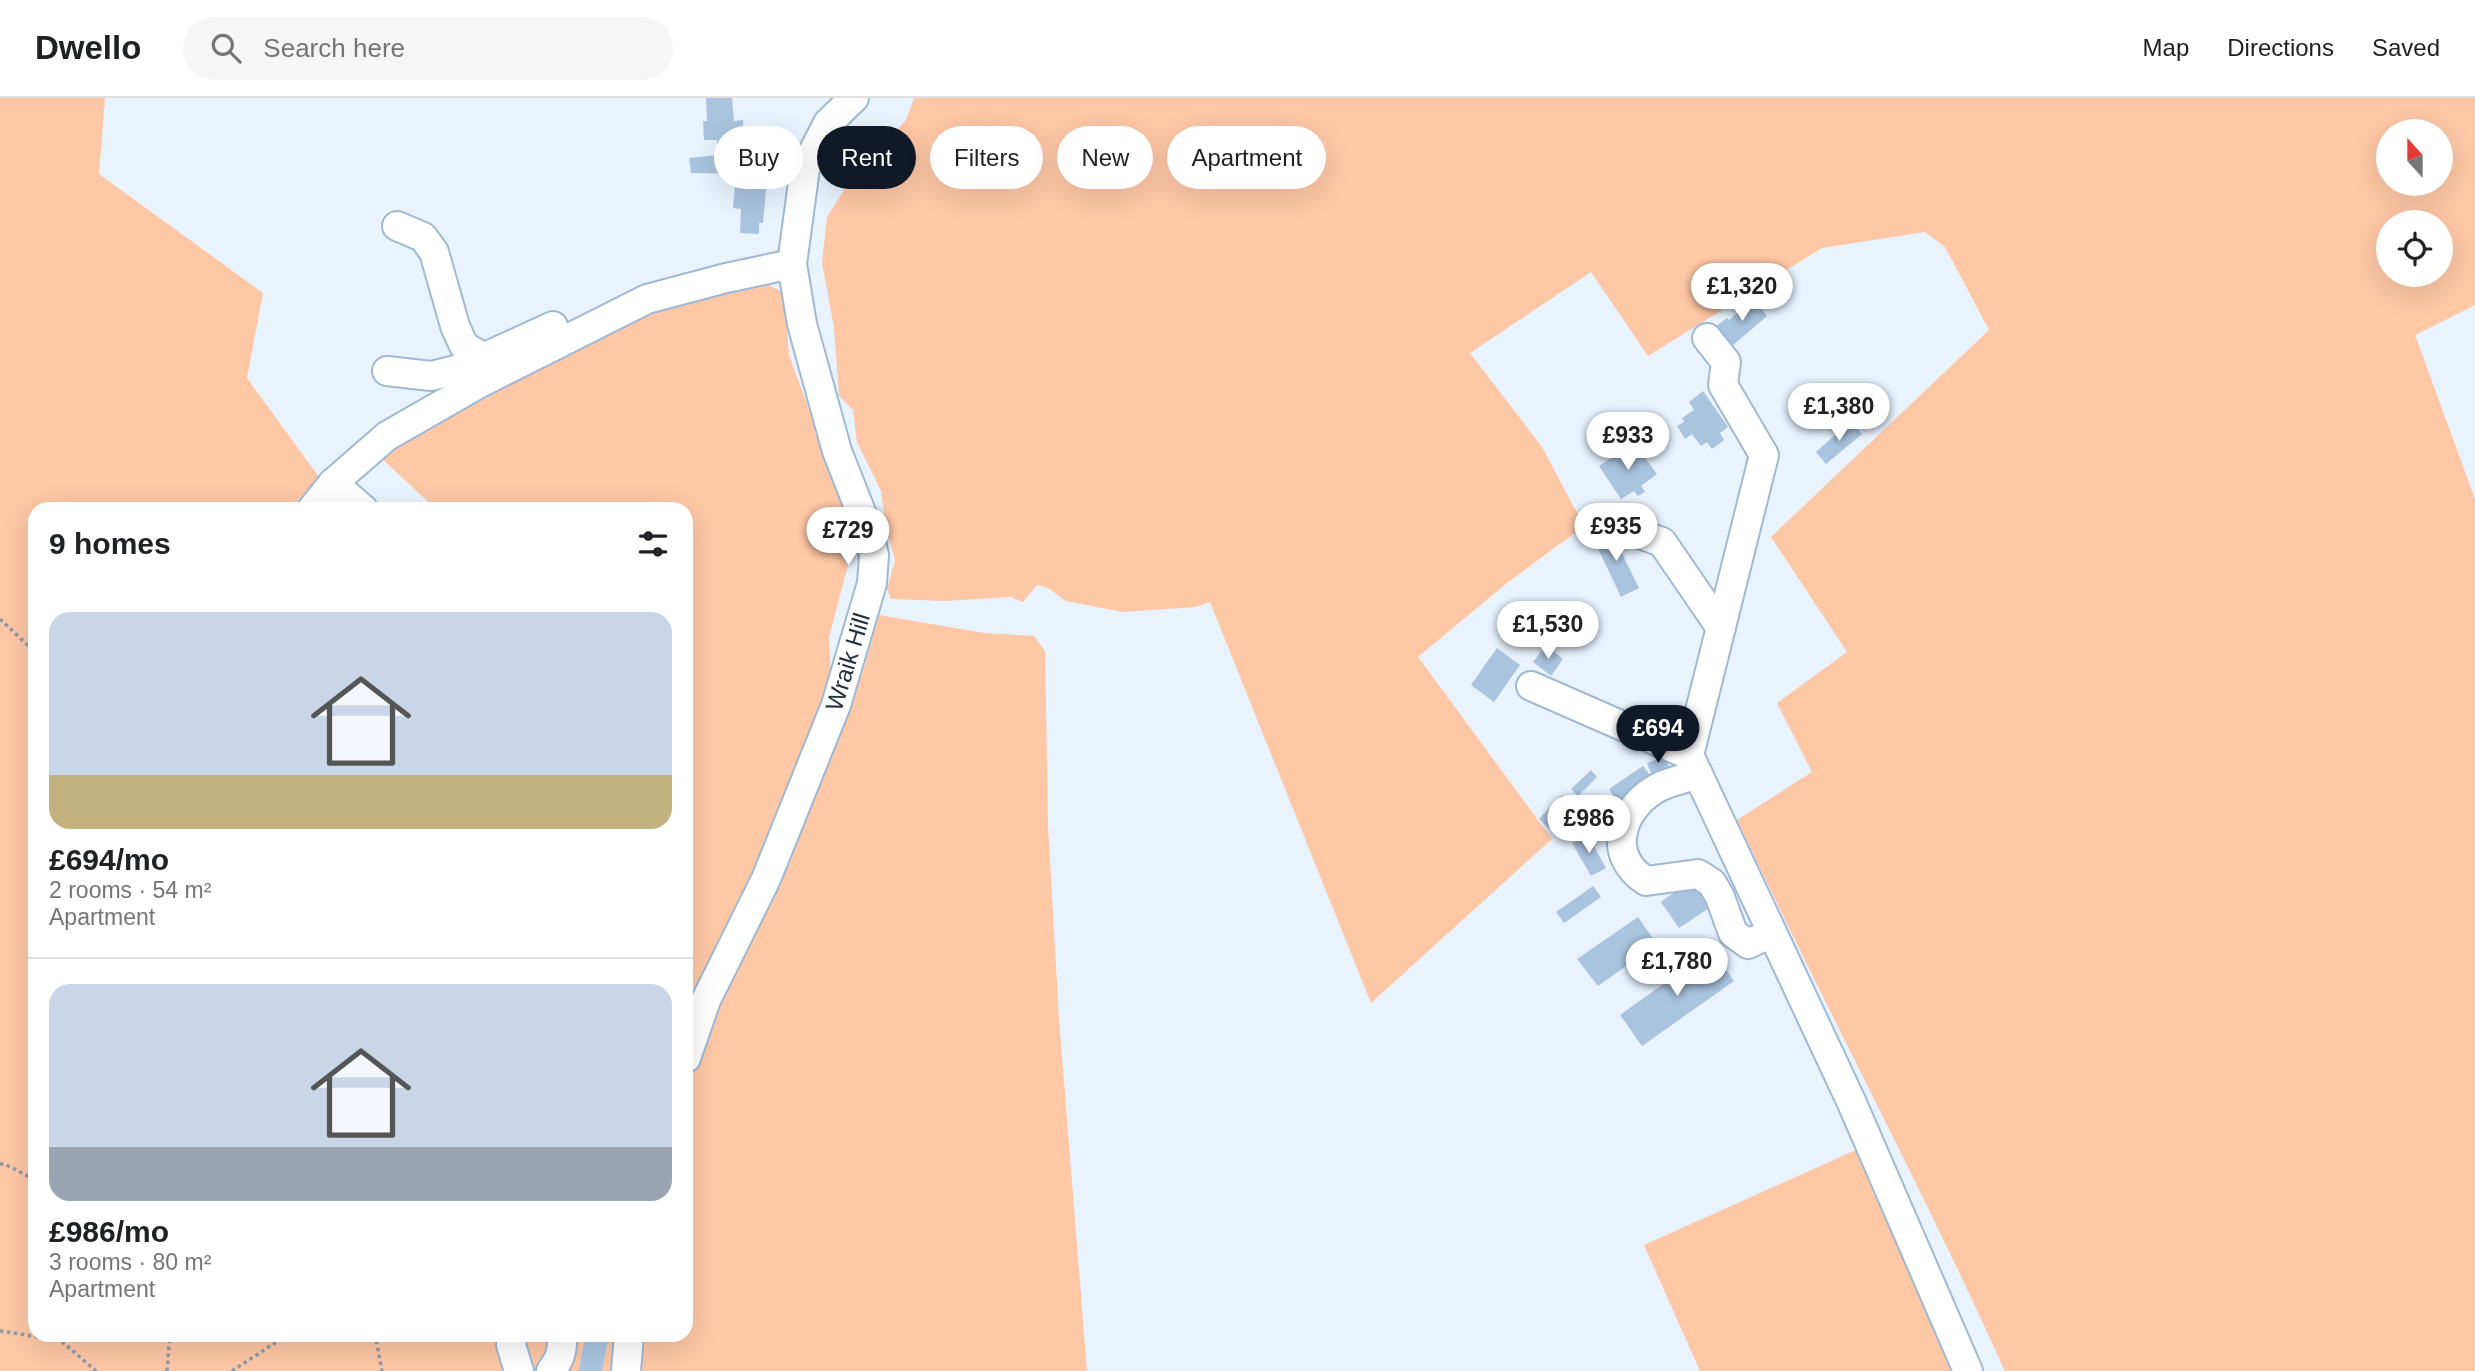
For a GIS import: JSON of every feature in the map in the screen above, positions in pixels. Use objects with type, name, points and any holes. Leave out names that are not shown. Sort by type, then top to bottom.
[{"type":"street","name":"Wraik Hill","points":[[693,1038],[706,1000],[766,879],[836,705],[872,583],[874,555],[868,530],[837,451],[802,324],[793,257],[805,168],[828,123],[854,98]]},
{"type":"street","points":[[397,226],[423,237],[434,252],[459,336],[464,346],[484,358]]},
{"type":"street","points":[[387,371],[430,376],[459,369],[638,286],[670,274],[793,257]]},
{"type":"street","points":[[318,502],[333,483],[387,436],[476,385],[647,299],[793,257]]},
{"type":"street","points":[[1707,338],[1726,362],[1723,385],[1764,455],[1721,628],[1694,765],[1851,1101],[1968,1371]]},
{"type":"street","points":[[333,483],[355,502]]},
{"type":"street","points":[[1634,533],[1661,542],[1721,628]]},
{"type":"street","points":[[1531,687],[1694,765]]},
{"type":"street","points":[[1694,765],[1642,800],[1631,812],[1623,828],[1621,847],[1629,866],[1646,881],[1698,874],[1712,883],[1733,933],[1748,944],[1772,933]]},
{"type":"street","points":[[511,1342],[519,1371]]},
{"type":"street","points":[[551,1371],[559,1361],[562,1342]]},
{"type":"street","points":[[626,1371],[628,1342]]},
{"type":"path","points":[[0,619],[28,645]]},
{"type":"path","points":[[0,1164],[28,1176]]},
{"type":"path","points":[[0,1331],[28,1335]]},
{"type":"path","points":[[63,1342],[96,1371]]},
{"type":"path","points":[[167,1371],[169,1342]]},
{"type":"path","points":[[232,1371],[276,1342]]},
{"type":"path","points":[[377,1342],[382,1371]]},
{"type":"shaded area","points":[[0,98],[105,98],[99,174],[263,293],[247,378],[319,477],[296,502],[28,502],[28,1342],[584,1342],[579,1371],[0,1371]]},
{"type":"shaded area","points":[[914,98],[2475,98],[2475,305],[2415,335],[2475,499],[2475,1371],[2005,1371],[1940,1232],[1737,820],[1812,772],[1777,703],[1847,652],[1771,537],[1989,330],[1945,247],[1925,232],[1822,248],[1648,356],[1591,272],[1470,353],[1542,447],[1584,526],[1507,583],[1418,657],[1552,839],[1371,1003],[1210,602],[1196,607],[1122,612],[1066,601],[1048,588],[1037,585],[1023,602],[1011,597],[945,601],[891,599],[887,589],[895,560],[881,491],[857,442],[853,410],[839,396],[834,328],[822,263],[827,217],[845,189],[916,189],[916,126],[901,126],[906,120]]},
{"type":"shaded area","points":[[765,283],[784,293],[789,355],[843,503],[851,554],[829,637],[831,679],[765,845],[693,1000],[693,502],[428,502],[378,455],[409,433],[653,306]]},
{"type":"shaded area","points":[[879,615],[984,633],[1034,636],[1045,651],[1048,826],[1059,1019],[1087,1371],[642,1371],[643,1342],[693,1342],[693,1069],[711,1006],[826,764],[862,674]]},
{"type":"shaded area","points":[[1858,1149],[1964,1371],[1700,1371],[1644,1245]]},
{"type":"shaded area","points":[[608,1342],[617,1342],[614,1371],[602,1371]]},
{"type":"building","points":[[706,98],[732,98],[734,121],[743,120],[743,126],[714,126],[714,140],[704,140],[703,121],[707,121]]},
{"type":"building","points":[[714,155],[714,173],[691,173],[689,158]]},
{"type":"building","points":[[735,189],[766,189],[763,223],[759,223],[759,234],[740,233],[741,209],[733,208]]},
{"type":"building","points":[[1754,299],[1767,316],[1732,346],[1716,326],[1727,318],[1729,320]]},
{"type":"building","points":[[1703,391],[1728,427],[1720,433],[1724,440],[1712,449],[1707,442],[1701,446],[1692,434],[1685,439],[1677,426],[1684,422],[1682,418],[1694,410],[1689,402]]},
{"type":"building","points":[[1851,421],[1862,434],[1826,464],[1816,452]]},
{"type":"building","points":[[1634,443],[1657,474],[1641,486],[1645,492],[1638,496],[1634,491],[1621,499],[1599,466]]},
{"type":"building","points":[[1610,529],[1639,588],[1621,597],[1593,538]]},
{"type":"building","points":[[1546,645],[1563,659],[1551,676],[1533,662]]},
{"type":"building","points":[[1497,648],[1520,665],[1494,702],[1471,685]]},
{"type":"building","points":[[1664,757],[1669,766],[1651,773],[1647,763]]},
{"type":"building","points":[[1643,766],[1653,779],[1618,803],[1609,789]]},
{"type":"building","points":[[1591,770],[1597,777],[1578,796],[1571,789]]},
{"type":"building","points":[[1562,795],[1572,804],[1549,829],[1539,819]]},
{"type":"building","points":[[1587,834],[1606,868],[1591,876],[1572,843]]},
{"type":"building","points":[[1695,877],[1715,904],[1679,928],[1661,902]]},
{"type":"building","points":[[1593,886],[1601,897],[1564,923],[1556,912]]},
{"type":"building","points":[[1638,917],[1657,944],[1598,986],[1577,959]]},
{"type":"building","points":[[1712,949],[1734,981],[1642,1046],[1620,1015]]},
{"type":"building","points":[[584,1342],[608,1342],[602,1371],[579,1371]]}]
